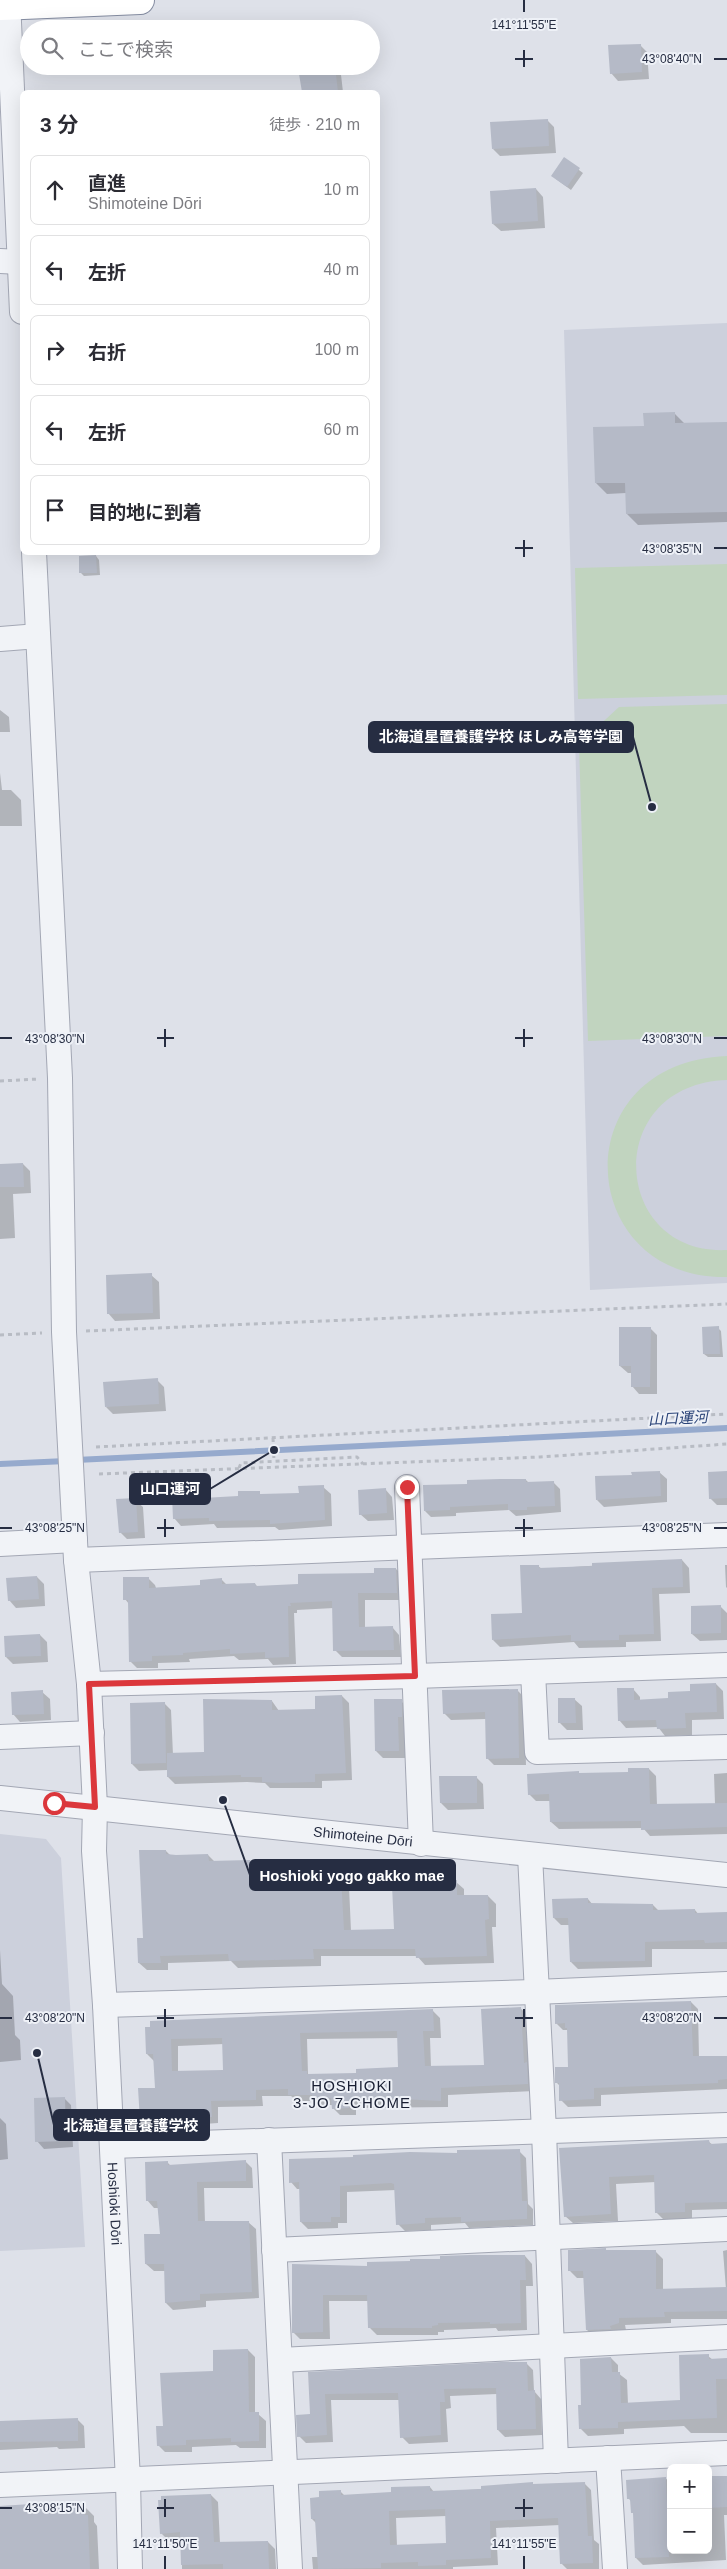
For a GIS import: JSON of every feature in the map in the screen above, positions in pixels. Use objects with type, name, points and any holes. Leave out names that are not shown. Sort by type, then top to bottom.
[{"type":"highway","points":[[5,4],[140,0]]},
{"type":"street","points":[[5,4],[10,262],[20,304]]},
{"type":"street","name":"Hoshioki Dōri","points":[[34,555],[60,1078],[64,1332],[76,1550],[92,1732],[95,1807],[94,1851],[105,2005],[128,2481],[130,2569]]},
{"type":"street","points":[[0,639],[38,636]]},
{"type":"street","points":[[407,1487],[421,1844]]},
{"type":"street","points":[[0,1544],[76,1550],[410,1547],[727,1535]]},
{"type":"street","points":[[89,1684],[415,1676],[727,1665]]},
{"type":"street","points":[[533,1672],[537,1752],[727,1747]]},
{"type":"street","points":[[0,1736],[92,1732]]},
{"type":"street","name":"Shimoteine Dōri","points":[[0,1798],[727,1876]]},
{"type":"street","points":[[530,1855],[535,1992],[544,2131],[556,2461]]},
{"type":"street","points":[[105,2005],[535,1992],[727,1984]]},
{"type":"street","points":[[112,2146],[727,2125]]},
{"type":"street","points":[[269,2140],[290,2569]]},
{"type":"street","points":[[274,2250],[727,2229]]},
{"type":"street","points":[[280,2360],[727,2337]]},
{"type":"street","points":[[0,2486],[727,2453]]},
{"type":"street","points":[[608,2458],[615,2569]]},
{"type":"path","points":[[0,1081],[60,1078]]},
{"type":"path","points":[[0,1335],[727,1304]]},
{"type":"path","points":[[96,1447],[727,1414]]},
{"type":"path","points":[[273,1438],[274,1461]]},
{"type":"path","points":[[99,1474],[540,1457],[727,1444]]},
{"type":"path","points":[[239,1468],[241,1463],[357,1458],[363,1464]]},
{"type":"shaded area","points":[[727,323],[727,1283],[590,1290],[564,330]]},
{"type":"shaded area","points":[[0,1834],[46,1839],[61,1858],[85,2247],[0,2251]]},
{"type":"green space","points":[[727,564],[727,695],[578,699],[575,568]]},
{"type":"green space","points":[[727,704],[727,1036],[588,1041],[579,744],[619,707]]},
{"type":"green space","points":[[727,1056],[727,1080],[686,1089],[658,1109],[641,1137],[636,1169],[643,1200],[660,1227],[689,1245],[727,1250],[727,1277],[676,1269],[639,1245],[616,1210],[608,1170],[614,1129],[636,1093],[673,1067]]},
{"type":"building","points":[[641,44],[642,72],[610,74],[608,45]]},
{"type":"building","points":[[299,75],[336,75],[338,90],[302,90]]},
{"type":"building","points":[[548,119],[549,146],[492,149],[490,122]]},
{"type":"building","points":[[564,157],[580,168],[567,187],[551,176]]},
{"type":"building","points":[[536,188],[538,221],[492,224],[490,191]]},
{"type":"building","points":[[675,412],[675,423],[727,422],[727,512],[626,514],[625,483],[595,483],[593,427],[644,426],[643,413]]},
{"type":"building","points":[[96,555],[97,573],[79,573],[79,556]]},
{"type":"building","points":[[23,1163],[24,1187],[0,1187],[0,1164]]},
{"type":"building","points":[[152,1273],[153,1313],[107,1314],[106,1275]]},
{"type":"building","points":[[719,1326],[720,1354],[703,1354],[702,1327]]},
{"type":"building","points":[[619,1327],[651,1327],[650,1387],[631,1387],[631,1366],[619,1366]]},
{"type":"building","points":[[158,1378],[159,1404],[105,1407],[103,1382]]},
{"type":"building","points":[[660,1471],[661,1496],[596,1500],[595,1476],[632,1475],[631,1472]]},
{"type":"building","points":[[727,1471],[727,1498],[709,1499],[708,1472]]},
{"type":"building","points":[[526,1479],[526,1482],[554,1481],[555,1506],[527,1507],[527,1510],[508,1510],[508,1504],[450,1507],[450,1510],[424,1511],[423,1485],[467,1484],[467,1480]]},
{"type":"building","points":[[324,1485],[325,1520],[270,1524],[270,1520],[209,1521],[209,1518],[173,1519],[172,1495],[202,1494],[203,1498],[238,1496],[238,1491],[260,1491],[260,1494],[299,1493],[298,1486]]},
{"type":"building","points":[[386,1488],[387,1513],[359,1515],[358,1490]]},
{"type":"building","points":[[136,1498],[138,1532],[119,1533],[116,1499]]},
{"type":"building","points":[[682,1559],[683,1587],[652,1588],[654,1634],[619,1635],[619,1640],[571,1641],[571,1635],[492,1640],[491,1614],[522,1613],[520,1565],[539,1565],[539,1568],[592,1566],[592,1563]]},
{"type":"building","points":[[374,1568],[396,1568],[397,1593],[358,1593],[359,1627],[393,1626],[394,1650],[333,1651],[332,1601],[290,1603],[291,1606],[288,1606],[289,1657],[265,1658],[265,1652],[230,1654],[230,1649],[183,1653],[183,1655],[152,1656],[152,1661],[129,1662],[128,1600],[123,1600],[123,1577],[149,1577],[149,1588],[200,1585],[200,1580],[222,1578],[222,1584],[255,1583],[256,1586],[298,1584],[298,1574],[374,1573]]},
{"type":"building","points":[[37,1576],[39,1599],[8,1601],[6,1578]]},
{"type":"building","points":[[721,1605],[721,1633],[691,1634],[691,1606]]},
{"type":"building","points":[[40,1634],[41,1656],[5,1657],[4,1636]]},
{"type":"building","points":[[716,1683],[717,1712],[685,1713],[686,1728],[657,1729],[656,1720],[618,1721],[617,1688],[634,1688],[634,1700],[668,1698],[668,1692],[690,1691],[690,1684]]},
{"type":"building","points":[[518,1689],[519,1758],[486,1759],[485,1712],[443,1714],[442,1690]]},
{"type":"building","points":[[43,1690],[44,1714],[12,1715],[11,1692]]},
{"type":"building","points":[[342,1695],[346,1773],[315,1774],[315,1782],[280,1783],[262,1782],[262,1777],[241,1777],[241,1775],[167,1777],[167,1753],[204,1752],[203,1699],[272,1700],[272,1710],[315,1709],[315,1696]]},
{"type":"building","points":[[558,1698],[575,1698],[576,1723],[558,1723]]},
{"type":"building","points":[[374,1699],[402,1699],[402,1717],[398,1717],[399,1751],[375,1751]]},
{"type":"building","points":[[165,1702],[166,1763],[131,1764],[130,1703]]},
{"type":"building","points":[[628,1768],[649,1768],[650,1804],[727,1803],[727,1827],[641,1830],[641,1821],[550,1822],[549,1794],[528,1795],[527,1774],[579,1771],[579,1773],[628,1772]]},
{"type":"building","points":[[439,1776],[477,1776],[477,1803],[440,1803]]},
{"type":"building","points":[[139,1850],[166,1850],[166,1854],[176,1855],[208,1854],[209,1861],[250,1860],[250,1871],[261,1871],[261,1876],[310,1874],[311,1879],[341,1877],[344,1930],[394,1929],[392,1885],[457,1880],[457,1895],[488,1895],[489,1919],[485,1920],[487,1956],[416,1958],[415,1949],[313,1949],[314,1959],[229,1961],[228,1954],[160,1956],[161,1963],[138,1963],[137,1938],[143,1938]]},
{"type":"building","points":[[588,1898],[588,1903],[653,1904],[653,1910],[695,1909],[695,1913],[727,1912],[727,1942],[705,1943],[704,1940],[645,1942],[645,1961],[570,1962],[568,1918],[553,1918],[552,1899]]},
{"type":"building","points":[[691,2001],[693,2056],[727,2056],[727,2079],[718,2080],[718,2083],[594,2088],[594,2099],[559,2101],[559,2083],[555,2083],[555,2067],[568,2067],[567,2028],[565,2028],[565,2023],[555,2024],[555,2005]]},
{"type":"building","points":[[521,2007],[524,2063],[527,2062],[528,2084],[441,2088],[441,2101],[401,2099],[349,2101],[349,2108],[332,2109],[331,2098],[312,2099],[312,2095],[288,2095],[288,2089],[256,2090],[256,2100],[211,2101],[212,2117],[140,2121],[138,2088],[155,2088],[153,2054],[146,2054],[145,2027],[150,2027],[150,2021],[433,2009],[434,2031],[423,2031],[425,2066],[484,2065],[481,2009]],"holes":[[[397,2031],[398,2067],[356,2069],[356,2073],[307,2074],[307,2071],[302,2071],[300,2033]],[[222,2038],[223,2070],[172,2071],[171,2039]]]},
{"type":"building","points":[[65,2097],[66,2141],[35,2142],[34,2098]]},
{"type":"building","points":[[709,2140],[710,2144],[727,2143],[727,2202],[685,2203],[685,2212],[655,2213],[654,2175],[609,2177],[611,2214],[564,2217],[559,2148]]},
{"type":"building","points":[[520,2149],[522,2201],[527,2201],[527,2219],[461,2222],[461,2217],[425,2218],[425,2223],[396,2225],[394,2184],[391,2183],[340,2186],[340,2217],[331,2217],[331,2222],[300,2222],[299,2182],[289,2183],[289,2159],[353,2157],[353,2155],[410,2152],[457,2153],[457,2150]]},
{"type":"building","points":[[246,2160],[246,2181],[197,2182],[198,2221],[249,2221],[252,2292],[200,2294],[200,2300],[165,2303],[164,2264],[145,2264],[144,2234],[160,2234],[157,2201],[146,2201],[145,2162],[168,2161],[168,2165]]},
{"type":"building","points":[[606,2248],[606,2250],[656,2250],[656,2289],[727,2287],[727,2311],[664,2312],[665,2317],[619,2318],[619,2323],[610,2326],[611,2329],[586,2330],[583,2271],[568,2271],[568,2250]]},
{"type":"building","points":[[525,2255],[526,2280],[520,2280],[521,2323],[438,2323],[438,2325],[432,2326],[432,2328],[368,2328],[367,2295],[323,2295],[323,2332],[292,2333],[292,2264],[367,2266],[367,2262],[440,2259],[440,2256]]},
{"type":"building","points":[[248,2349],[249,2412],[259,2412],[259,2441],[231,2442],[231,2438],[186,2440],[186,2445],[157,2446],[156,2426],[163,2426],[160,2373],[213,2371],[213,2350]]},
{"type":"building","points":[[709,2354],[709,2359],[727,2358],[727,2379],[716,2379],[717,2418],[618,2422],[618,2428],[579,2429],[578,2405],[581,2405],[580,2359],[611,2357],[612,2372],[620,2372],[621,2403],[680,2400],[679,2355]]},
{"type":"building","points":[[527,2362],[528,2391],[535,2390],[536,2429],[497,2430],[496,2388],[444,2389],[445,2402],[440,2402],[441,2435],[400,2438],[398,2393],[325,2394],[327,2435],[297,2437],[296,2415],[310,2414],[308,2372]]},
{"type":"building","points":[[78,2418],[78,2441],[0,2442],[0,2421]]},
{"type":"building","points":[[712,2476],[727,2476],[727,2507],[712,2508]]},
{"type":"building","points":[[666,2477],[667,2554],[669,2554],[669,2557],[635,2558],[633,2513],[631,2513],[630,2499],[627,2499],[626,2480]]},
{"type":"building","points":[[533,2482],[533,2484],[585,2482],[588,2536],[592,2536],[593,2563],[560,2564],[558,2518],[490,2521],[491,2558],[446,2560],[446,2565],[418,2566],[418,2562],[381,2563],[381,2568],[318,2569],[315,2519],[311,2519],[310,2498],[319,2497],[319,2491],[341,2490],[341,2495],[391,2492],[391,2487],[430,2486],[430,2491],[481,2489],[481,2486]],"holes":[[[445,2509],[446,2543],[390,2545],[389,2511]]]},
{"type":"building","points":[[211,2494],[214,2542],[268,2541],[269,2569],[223,2569],[223,2564],[181,2565],[180,2532],[160,2534],[158,2500],[161,2500],[161,2496]]},
{"type":"building","points":[[31,2504],[31,2507],[85,2505],[85,2515],[88,2515],[90,2569],[0,2569],[0,2506]]},
{"type":"waterway","name":"山口運河","points":[[76,1460],[727,1428]]},
{"type":"waterway","name":"山口運河","points":[[0,1464],[66,1461]]},
{"type":"place","name":"北海道星置養護学校 ほしみ高等学園","points":[[652,807]]},
{"type":"place","name":"山口運河","points":[[274,1450]]},
{"type":"place","name":"Hoshioki yogo gakko mae","points":[[223,1800]]},
{"type":"place","name":"北海道星置養護学校","points":[[37,2053]]},
{"type":"district","name":"HOSHIOKI 3-JO 7-CHOME","points":[[352,2094]]},
{"type":"route","points":[[54,1803],[95,1807],[89,1684],[415,1676],[407,1487]]}]
